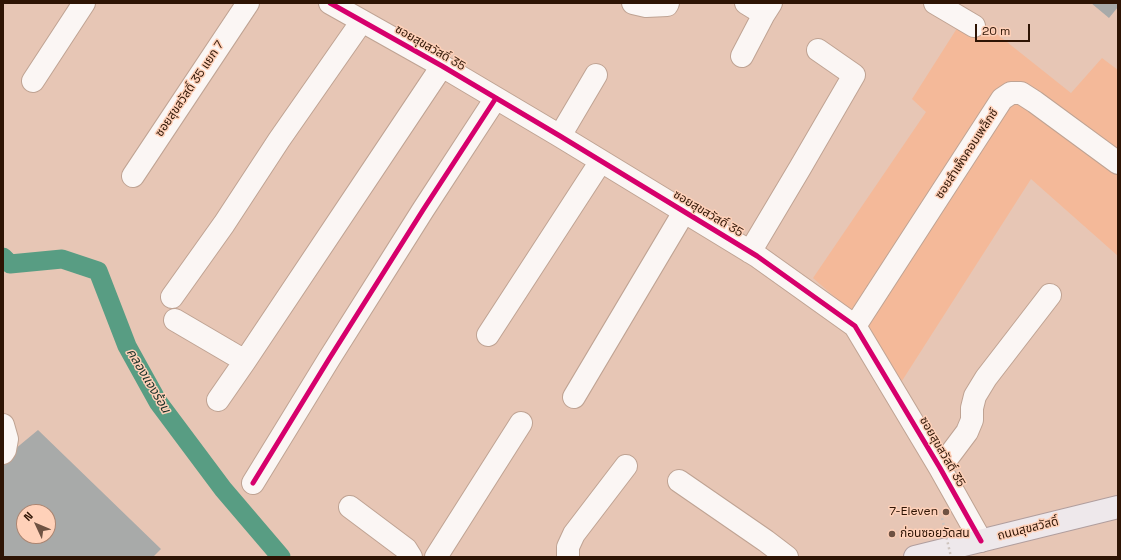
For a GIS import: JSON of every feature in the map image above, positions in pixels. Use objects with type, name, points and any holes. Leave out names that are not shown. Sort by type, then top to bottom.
[{"type":"main road","name":"ถนนสุขสวัสดิ์","points":[[914,557],[984,549],[1118,507]]},
{"type":"street","points":[[33,81],[84,3]]},
{"type":"street","name":"ซอยสุขสวัสดิ์ 35 แยก 7","points":[[133,176],[248,3]]},
{"type":"street","name":"ซอยสุขสวัสดิ์ 35","points":[[330,3],[496,98],[750,252],[855,326],[940,468],[984,549]]},
{"type":"street","points":[[633,3],[646,6],[667,5],[668,3]]},
{"type":"street","points":[[742,56],[768,9],[746,3]]},
{"type":"street","points":[[935,3],[974,26]]},
{"type":"street","points":[[172,297],[224,224],[279,140],[362,21]]},
{"type":"street","points":[[750,252],[854,75],[818,50]]},
{"type":"street","points":[[218,400],[442,66]]},
{"type":"street","points":[[560,136],[596,75]]},
{"type":"street","name":"ซอยสำเพ็งคอมเพล็กซ์","points":[[855,326],[1002,99],[1011,93],[1021,93],[1035,102],[1118,163]]},
{"type":"street","points":[[253,483],[342,338],[496,98]]},
{"type":"street","points":[[488,335],[601,161]]},
{"type":"street","points":[[574,397],[684,212]]},
{"type":"street","points":[[940,468],[967,432],[972,420],[972,408],[975,396],[986,378],[1050,294]]},
{"type":"street","points":[[176,320],[245,361]]},
{"type":"street","points":[[436,557],[521,423]]},
{"type":"street","points":[[3,425],[7,439],[5,450],[3,452]]},
{"type":"street","points":[[568,557],[568,547],[574,534],[626,466]]},
{"type":"street","points":[[679,481],[787,557]]},
{"type":"street","points":[[350,507],[406,550],[411,557]]},
{"type":"path","points":[[942,518],[951,557]]},
{"type":"shaded area","points":[[968,11],[1071,93],[1102,58],[1118,70],[1118,256],[1031,179],[900,384],[869,327],[813,278],[926,112],[912,99]]},
{"type":"building","points":[[1091,3],[1118,3],[1118,7],[1109,18]]},
{"type":"building","points":[[38,430],[161,549],[153,557],[3,557],[3,459]]},
{"type":"waterway","name":"คลองแจงร้อน","points":[[3,257],[10,264],[62,259],[98,271],[127,346],[158,402],[223,489],[281,557]]},
{"type":"cycle path","points":[[330,3],[442,66],[757,256],[855,326],[940,468],[981,541]]},
{"type":"cycle path","points":[[253,483],[423,210],[496,98]]},
{"type":"place","name":"7-Eleven","points":[[946,512]]},
{"type":"place","name":"ก่อนซอยวัดสน","points":[[892,534]]}]
